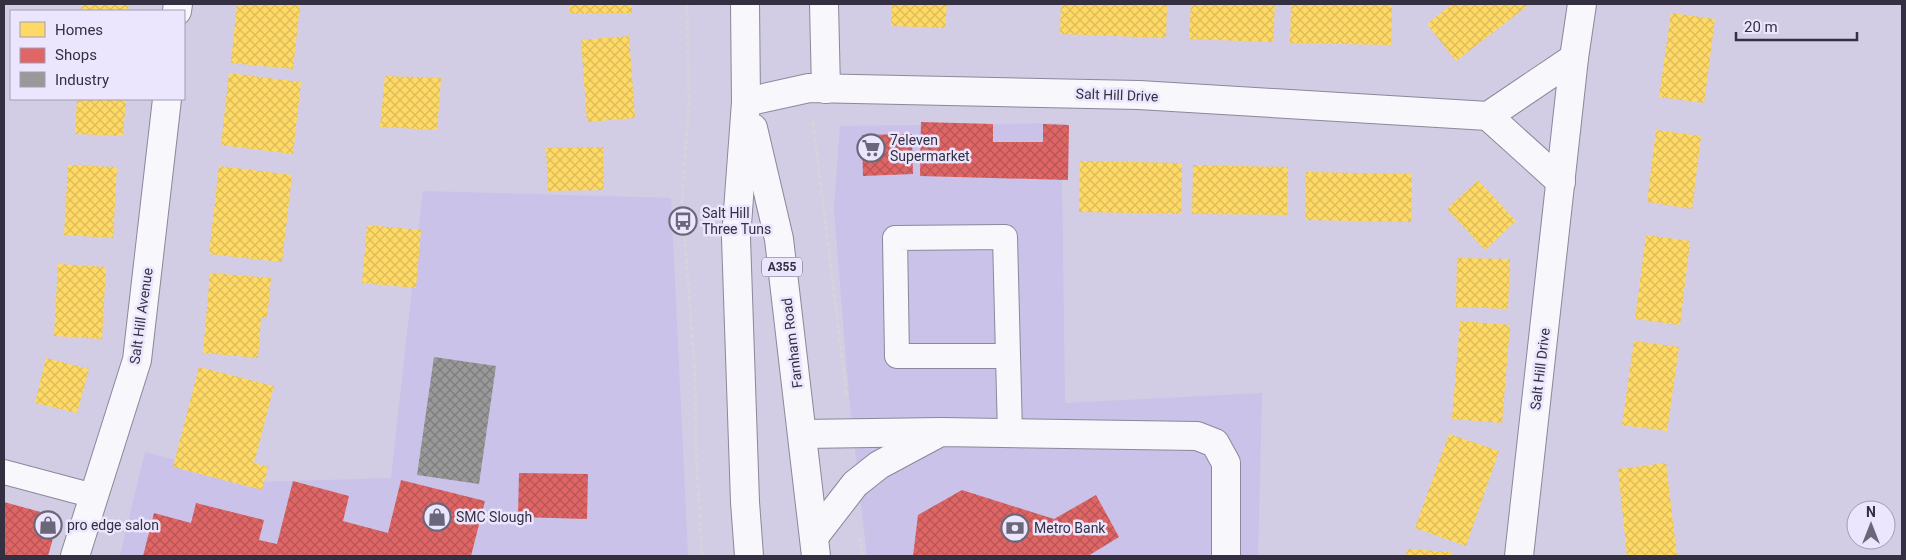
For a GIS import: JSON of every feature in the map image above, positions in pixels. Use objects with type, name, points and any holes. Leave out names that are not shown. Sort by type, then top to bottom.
[{"type":"street","name":"Farnham Road","points":[[745,4],[746,102],[736,238],[745,502],[749,556]]},
{"type":"street","points":[[818,88],[824,4]]},
{"type":"street","name":"Salt Hill Drive","points":[[1519,556],[1574,58],[1582,4]]},
{"type":"street","points":[[1561,182],[1488,116],[1574,58]]},
{"type":"street","name":"Salt Hill Drive","points":[[746,102],[818,88],[1138,95],[1488,116]]},
{"type":"street","name":"Salt Hill Avenue","points":[[75,556],[137,360],[167,100]]},
{"type":"street","name":"Farnham Road","points":[[746,102],[779,239],[815,547]]},
{"type":"street","points":[[815,547],[855,484],[879,465],[941,432]]},
{"type":"street","points":[[803,434],[941,432],[1197,436],[1215,443],[1226,463],[1226,556]]},
{"type":"lane","points":[[1008,356],[897,356],[894,238],[1005,237],[1010,434]]},
{"type":"lane","points":[[4,472],[94,496]]},
{"type":"path","points":[[687,4],[689,102],[682,200],[695,374],[696,451],[702,556]]},
{"type":"path","points":[[818,88],[851,434]]},
{"type":"path","points":[[855,484],[862,556]]},
{"type":"shaded area","points":[[1065,123],[1062,177],[1065,403],[1262,393],[1258,556],[867,556],[849,396],[834,209],[840,126]]},
{"type":"shaded area","points":[[423,191],[671,198],[688,556],[120,556],[145,452],[258,482],[391,478]]},
{"type":"building: Homes","points":[[81,4],[129,4],[128,10],[81,10]]},
{"type":"building: Homes","points":[[237,4],[300,4],[293,69],[231,63]]},
{"type":"building: Homes","points":[[570,4],[632,4],[632,13],[570,14]]},
{"type":"building: Homes","points":[[892,4],[947,4],[945,28],[891,26]]},
{"type":"building: Homes","points":[[1061,4],[1167,4],[1166,38],[1060,34]]},
{"type":"building: Homes","points":[[1191,4],[1275,4],[1273,42],[1189,39]]},
{"type":"building: Homes","points":[[1291,4],[1392,4],[1391,45],[1290,43]]},
{"type":"building: Homes","points":[[1452,4],[1530,4],[1456,61],[1427,24]]},
{"type":"building: Homes","points":[[1671,13],[1715,19],[1704,103],[1659,97]]},
{"type":"building: Homes","points":[[629,36],[635,118],[587,122],[581,40]]},
{"type":"building: Homes","points":[[229,73],[301,82],[293,154],[221,145]]},
{"type":"building: Homes","points":[[385,76],[441,78],[437,130],[380,127]]},
{"type":"building: Homes","points":[[77,100],[126,100],[123,136],[75,134]]},
{"type":"building: Homes","points":[[1656,130],[1701,136],[1692,209],[1647,202]]},
{"type":"building: Homes","points":[[603,147],[604,190],[548,191],[546,148]]},
{"type":"building: Homes","points":[[1080,161],[1182,163],[1181,214],[1079,212]]},
{"type":"building: Homes","points":[[68,165],[117,167],[113,238],[64,235]]},
{"type":"building: Homes","points":[[1193,165],[1288,167],[1287,215],[1192,214]]},
{"type":"building: Homes","points":[[219,166],[292,175],[282,262],[209,254]]},
{"type":"building: Homes","points":[[1306,172],[1412,174],[1411,222],[1305,220]]},
{"type":"building: Homes","points":[[1478,180],[1516,221],[1485,250],[1447,209]]},
{"type":"building: Homes","points":[[367,225],[421,230],[416,288],[362,283]]},
{"type":"building: Homes","points":[[1646,235],[1690,241],[1680,325],[1635,319]]},
{"type":"building: Homes","points":[[1457,258],[1510,259],[1508,309],[1456,307]]},
{"type":"building: Homes","points":[[58,264],[106,267],[102,339],[54,336]]},
{"type":"building: Homes","points":[[210,273],[271,278],[267,318],[261,318],[258,358],[203,353]]},
{"type":"building: Homes","points":[[1460,321],[1510,325],[1502,423],[1452,419]]},
{"type":"building: Homes","points":[[1634,341],[1679,347],[1667,431],[1622,425]]},
{"type":"building: Homes","points":[[46,358],[89,369],[77,413],[35,403]]},
{"type":"building: Homes","points":[[199,367],[274,386],[254,463],[268,467],[262,490],[173,467]]},
{"type":"building: Homes","points":[[1449,434],[1499,451],[1466,546],[1415,528]]},
{"type":"building: Homes","points":[[1666,463],[1677,556],[1627,556],[1618,469]]},
{"type":"building: Homes","points":[[1407,549],[1451,552],[1451,556],[1406,556]]},
{"type":"building: Shops","points":[[921,122],[993,124],[993,142],[1043,142],[1043,124],[1069,125],[1068,180],[920,176]]},
{"type":"building: Shops","points":[[912,134],[913,174],[863,176],[862,135]]},
{"type":"building: Shops","points":[[519,473],[588,474],[587,519],[518,517]]},
{"type":"building: Shops","name":"SMC Slough","points":[[401,480],[485,501],[471,556],[143,556],[154,513],[191,523],[196,503],[264,520],[259,540],[277,544],[293,481],[349,496],[343,521],[388,533]]},
{"type":"building: Shops","name":"Metro Bank","points":[[962,490],[1054,519],[1096,495],[1119,537],[1088,556],[913,556],[918,515]]},
{"type":"building: Shops","points":[[4,502],[59,517],[48,556],[4,556]]},
{"type":"building: Industry","points":[[434,357],[496,366],[479,484],[417,475]]},
{"type":"place","name":"7eleven Supermarket","points":[[871,148]]},
{"type":"place","name":"Salt Hill Three Tuns","points":[[683,221]]},
{"type":"place","name":"SMC Slough","points":[[437,517]]},
{"type":"place","name":"pro edge salon","points":[[48,525]]},
{"type":"place","name":"Metro Bank","points":[[1015,528]]}]
